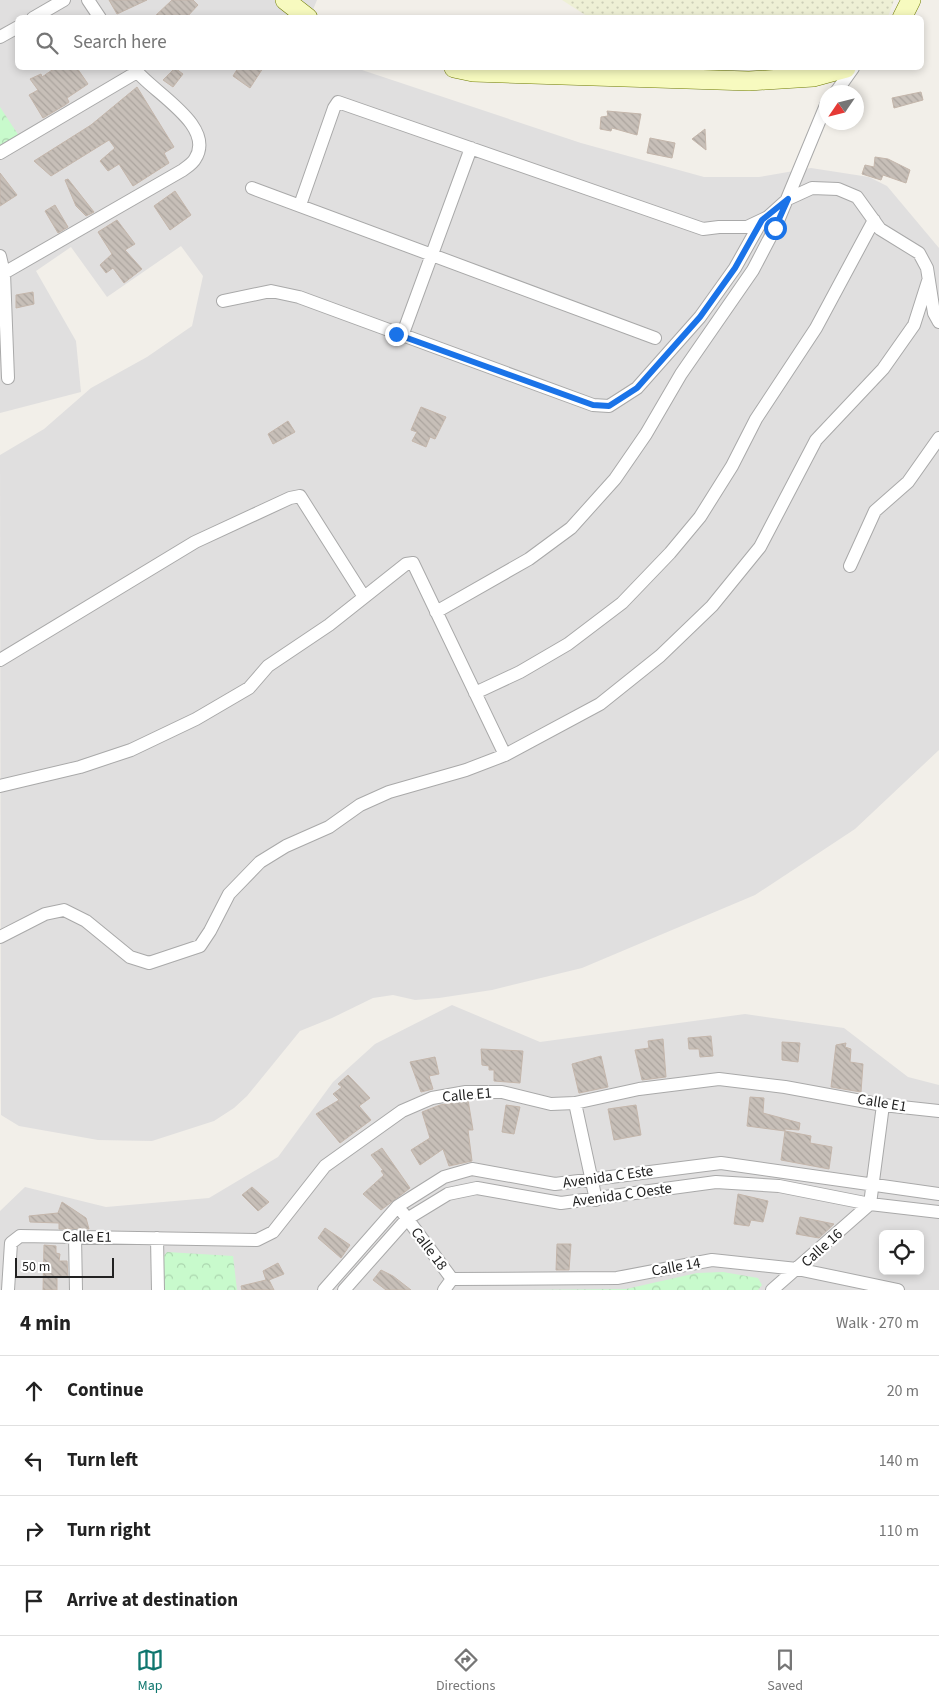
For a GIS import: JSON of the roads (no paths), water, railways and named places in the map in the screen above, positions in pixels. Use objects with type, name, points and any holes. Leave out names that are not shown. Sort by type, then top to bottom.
[{"type":"main road","points":[[285,0],[304,15]]},
{"type":"main road","points":[[904,15],[912,0]]},
{"type":"main road","points":[[464,70],[473,72],[749,81],[813,77],[839,70]]},
{"type":"street","points":[[38,15],[64,0]]},
{"type":"street","points":[[88,0],[98,15]]},
{"type":"street","points":[[0,37],[15,29]]},
{"type":"street","points":[[0,153],[136,70],[193,124],[200,140],[196,159],[183,170],[2,273]]},
{"type":"street","points":[[841,85],[852,70]]},
{"type":"street","points":[[300,206],[334,108],[338,102],[703,229],[747,227],[762,220],[788,199],[812,188],[838,189],[857,197],[880,229],[919,253],[926,268],[934,313],[939,322]]},
{"type":"street","points":[[436,612],[529,559],[564,533],[615,480],[646,434],[686,366],[752,270],[788,199],[819,123]]},
{"type":"street","points":[[402,336],[430,254],[471,148]]},
{"type":"street","points":[[252,188],[655,338]]},
{"type":"street","points":[[223,301],[271,291],[298,297],[593,405],[609,406],[637,388],[700,317],[735,268],[762,220]]},
{"type":"street","points":[[475,694],[520,672],[568,644],[622,603],[670,553],[700,517],[732,466],[756,419],[816,328],[874,220]]},
{"type":"street","points":[[0,256],[8,378]]},
{"type":"street","points":[[0,936],[45,914],[64,910],[86,921],[130,957],[149,963],[200,946],[210,932],[229,894],[260,862],[286,846],[329,828],[360,805],[388,792],[466,770],[505,755],[600,704],[660,656],[712,606],[760,547],[816,440],[883,368],[914,325],[928,280]]},
{"type":"street","points":[[850,566],[875,511],[908,482],[939,438]]},
{"type":"street","points":[[0,660],[195,542],[300,496],[364,597]]},
{"type":"street","points":[[0,786],[88,764],[132,750],[196,719],[249,688],[268,666],[329,625],[406,564],[413,563],[505,755]]},
{"type":"street","name":"Calle E1","points":[[8,1290],[11,1243],[20,1236],[257,1240],[273,1232],[325,1166],[402,1111],[432,1098],[466,1092],[502,1092],[551,1104],[575,1103],[639,1089],[719,1079],[785,1087],[883,1105],[939,1111]]},
{"type":"street","points":[[575,1103],[596,1200]]},
{"type":"street","points":[[870,1204],[883,1105]]},
{"type":"street","name":"Avenida C Este","points":[[324,1290],[398,1206],[444,1177],[472,1169],[555,1184],[721,1163],[939,1194]]},
{"type":"street","name":"Avenida C Oeste","points":[[344,1290],[407,1219],[448,1194],[477,1188],[561,1203],[596,1200],[716,1182],[779,1186],[870,1204],[939,1212]]},
{"type":"street","name":"Calle 16","points":[[772,1290],[870,1204]]},
{"type":"street","name":"Calle 18","points":[[398,1206],[452,1279]]},
{"type":"street","points":[[75,1236],[76,1290]]},
{"type":"street","points":[[157,1238],[158,1290]]},
{"type":"street","name":"Calle 14","points":[[452,1279],[617,1278],[712,1260],[797,1269],[898,1290]]},
{"type":"street","points":[[444,1290],[452,1279]]}]
